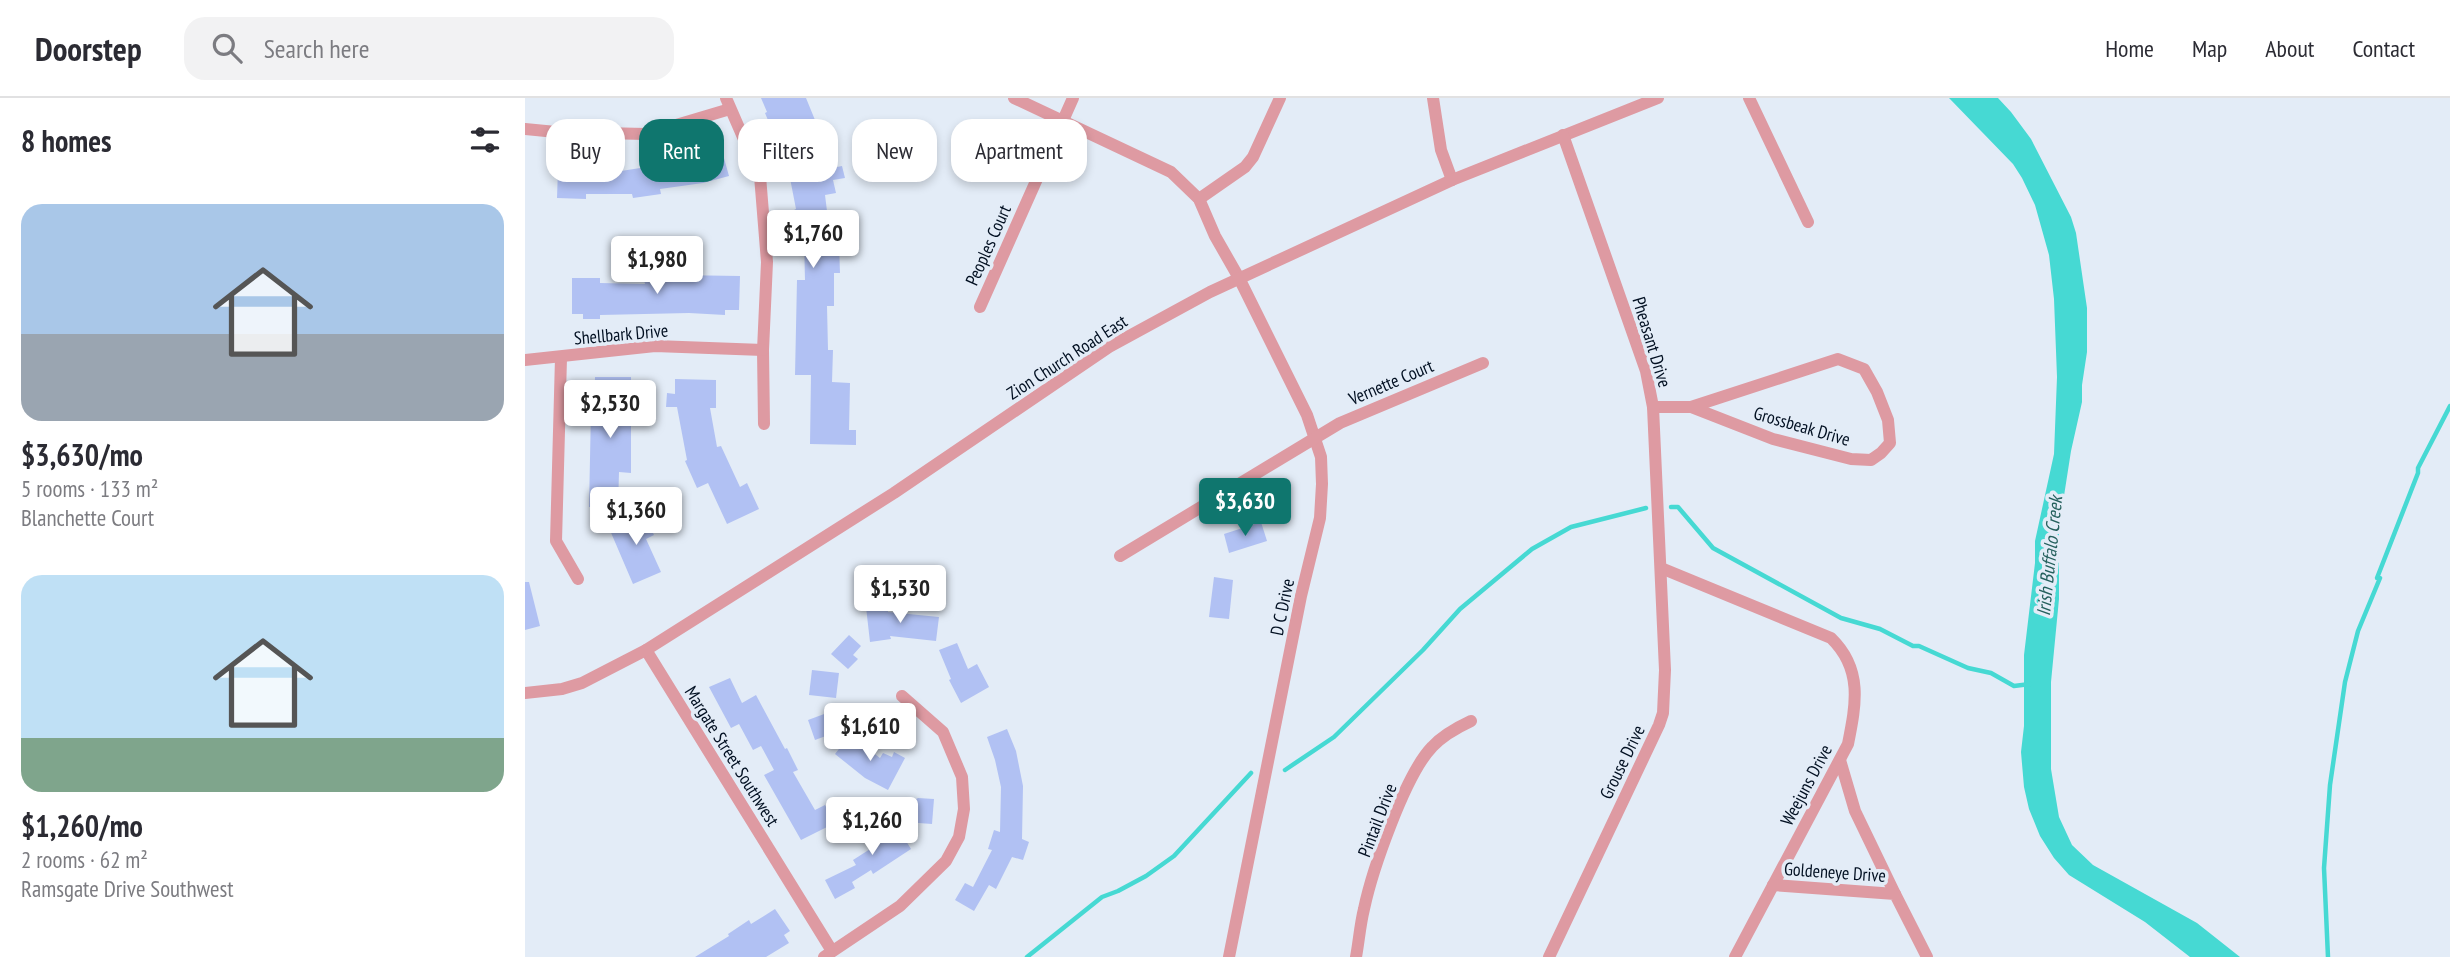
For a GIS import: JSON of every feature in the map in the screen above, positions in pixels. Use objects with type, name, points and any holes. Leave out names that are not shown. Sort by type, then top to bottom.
[{"type":"street","points":[[1014,98],[1059,119]]},
{"type":"street","name":"Peoples Court","points":[[1064,119],[1073,98]]},
{"type":"street","points":[[1087,132],[1171,172],[1199,200],[1245,167],[1253,157],[1280,98]]},
{"type":"street","points":[[1433,98],[1441,150],[1453,180]]},
{"type":"street","name":"Zion Church Road East","points":[[525,693],[562,689],[582,682],[646,650],[894,493],[1108,347],[1239,278],[1453,180],[1658,98]]},
{"type":"street","points":[[1749,98],[1808,222]]},
{"type":"street","points":[[525,129],[646,134],[728,104],[760,176],[767,262],[763,350],[764,424]]},
{"type":"street","name":"Pheasant Drive","points":[[1563,135],[1646,371],[1653,407],[1661,568]]},
{"type":"street","name":"Peoples Court","points":[[980,307],[1036,182]]},
{"type":"street","name":"D C Drive","points":[[1199,200],[1307,415],[1321,457],[1319,518],[1301,596],[1230,957]]},
{"type":"street","name":"Shellbark Drive","points":[[525,360],[655,346],[763,350]]},
{"type":"street","points":[[561,358],[556,541],[578,579]]},
{"type":"street","name":"Grossbeak Drive","points":[[1653,407],[1691,407],[1838,359],[1864,369],[1877,391],[1888,420],[1890,443],[1871,460],[1851,459],[1773,439],[1691,407]]},
{"type":"street","name":"Vernette Court","points":[[1120,556],[1315,437],[1372,408],[1483,363]]},
{"type":"street","name":"Weejuns Drive","points":[[1661,568],[1831,638],[1842,648],[1855,681],[1854,711],[1848,744],[1735,957]]},
{"type":"street","name":"Grouse Drive","points":[[1549,957],[1663,713],[1665,670],[1661,568]]},
{"type":"street","name":"Margate Street Southwest","points":[[646,650],[828,954]]},
{"type":"street","points":[[828,954],[900,906],[946,861],[959,837],[964,809],[962,778],[943,732],[902,696]]},
{"type":"street","name":"Pintail Drive","points":[[1356,957],[1367,898],[1402,798],[1420,762],[1430,749],[1448,733],[1471,721]]},
{"type":"street","name":"Goldeneye Drive","points":[[1840,760],[1855,811],[1927,957]]},
{"type":"street","name":"Goldeneye Drive","points":[[1773,885],[1895,894]]},
{"type":"water","name":"Irish Buffalo Creek","points":[[1949,98],[1998,98],[2031,139],[2071,217],[2076,233],[2087,308],[2087,352],[2082,402],[2059,528],[2059,599],[2051,682],[2051,769],[2059,817],[2072,845],[2093,865],[2197,923],[2240,957],[2190,957],[2145,922],[2069,875],[2040,836],[2029,809],[2021,752],[2024,726],[2024,655],[2035,563],[2035,541],[2054,454],[2057,377],[2054,299],[2049,255],[2035,205],[2022,178],[2013,164]]},
{"type":"building","points":[[761,98],[806,98],[815,119],[768,119]]},
{"type":"building","points":[[724,158],[729,176],[724,177]]},
{"type":"building","points":[[842,166],[845,178],[838,179],[838,167]]},
{"type":"building","points":[[639,168],[639,182],[707,182],[660,189],[661,194],[633,198],[632,194],[586,194],[586,199],[557,198],[558,182],[625,182],[625,170]]},
{"type":"building","points":[[791,182],[833,182],[836,193],[825,195],[831,243],[839,243],[840,273],[834,273],[834,306],[827,306],[828,350],[833,350],[832,382],[850,383],[849,430],[856,430],[856,445],[810,444],[811,375],[795,375],[797,280],[805,280],[804,237],[797,238],[796,209]]},
{"type":"building","points":[[676,275],[740,276],[739,310],[725,310],[725,315],[600,315],[600,319],[583,319],[583,314],[572,314],[572,278],[600,278],[600,283],[645,284],[644,280],[676,280]]},
{"type":"building","points":[[595,377],[631,377],[631,473],[619,472],[618,508],[589,507],[591,410],[594,410]]},
{"type":"building","points":[[675,379],[716,380],[716,408],[710,408],[717,447],[721,446],[740,487],[747,483],[759,509],[727,524],[708,483],[697,488],[685,461],[687,460],[677,407],[666,407],[667,393],[675,394]]},
{"type":"building","points":[[643,512],[654,535],[646,539],[661,572],[633,584],[609,528]]},
{"type":"building","points":[[1261,522],[1267,541],[1229,553],[1224,534]]},
{"type":"building","points":[[1214,577],[1233,580],[1229,619],[1209,617]]},
{"type":"building","points":[[525,582],[529,582],[540,626],[525,630]]},
{"type":"building","points":[[887,605],[888,612],[939,617],[936,641],[890,636],[891,639],[870,642],[866,607]]},
{"type":"building","points":[[849,635],[861,646],[853,655],[858,659],[848,669],[831,654]]},
{"type":"building","points":[[957,643],[968,669],[977,664],[989,687],[961,703],[949,680],[951,679],[939,650]]},
{"type":"building","points":[[812,670],[839,673],[836,698],[809,695]]},
{"type":"building","points":[[730,678],[742,703],[756,695],[785,749],[787,748],[798,770],[793,772],[815,810],[825,805],[835,823],[801,840],[764,775],[774,770],[761,746],[753,750],[739,724],[731,728],[709,687]]},
{"type":"building","points":[[835,710],[834,717],[844,713],[850,727],[815,740],[808,720]]},
{"type":"building","points":[[1007,729],[1016,751],[1023,786],[1022,839],[1029,842],[1023,860],[1012,857],[996,889],[989,885],[974,911],[955,900],[965,883],[973,887],[992,850],[988,849],[994,830],[1000,832],[1001,787],[987,737]]},
{"type":"building","points":[[850,735],[880,758],[883,753],[892,757],[894,752],[905,758],[888,790],[865,778],[835,754]]},
{"type":"building","points":[[918,798],[934,799],[932,824],[905,822],[907,805]]},
{"type":"building","points":[[890,815],[911,849],[873,874],[871,870],[852,882],[855,888],[835,899],[825,880],[856,865],[853,860],[878,844],[868,829]]},
{"type":"building","points":[[775,909],[790,931],[784,935],[789,943],[766,957],[695,957],[749,920],[751,924]]},
{"type":"waterway","points":[[2328,957],[2324,868],[2330,785],[2345,682],[2358,631],[2380,578],[2377,578],[2418,468],[2450,406]]},
{"type":"waterway","points":[[1671,507],[1678,507],[1713,548],[1841,618],[1880,629],[1913,646],[1919,646],[1968,668],[1991,673],[2014,686],[2030,684]]},
{"type":"waterway","points":[[1285,770],[1334,737],[1423,650],[1460,609],[1532,549],[1571,527],[1646,508]]},
{"type":"waterway","points":[[1027,957],[1102,897],[1146,876],[1174,856],[1251,773]]}]
